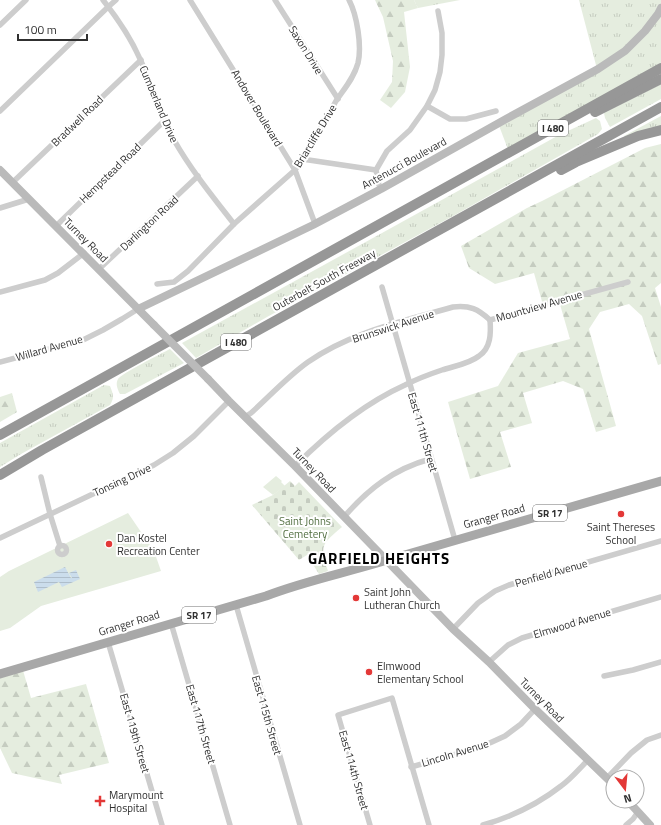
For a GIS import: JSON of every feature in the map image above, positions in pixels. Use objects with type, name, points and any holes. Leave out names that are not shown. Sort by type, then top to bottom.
[{"type":"highway","name":"Outerbelt South Freeway","points":[[0,435],[448,186],[660,71]]},
{"type":"highway","name":"Outerbelt South Freeway","points":[[0,475],[42,450],[661,106]]},
{"type":"highway","points":[[472,212],[485,208],[576,162],[638,136],[661,130]]},
{"type":"main road","name":"Antenucci Boulevard","points":[[138,309],[327,218],[381,190],[504,120],[598,69],[626,51],[645,31],[661,8]]},
{"type":"main road","name":"Turney Road","points":[[0,170],[295,466],[453,629],[489,662],[535,709],[605,776]]},
{"type":"main road","name":"Granger Road","points":[[0,674],[266,596],[286,588],[333,576],[661,481]]},
{"type":"main road","points":[[635,809],[650,825]]},
{"type":"street","points":[[0,25],[26,0]]},
{"type":"street","name":"Cumberland Drive","points":[[102,0],[118,18],[131,39],[141,60],[164,121],[174,140],[198,176],[234,224]]},
{"type":"street","points":[[0,111],[116,0]]},
{"type":"street","name":"Andover Boulevard","points":[[190,0],[295,170],[314,221]]},
{"type":"street","name":"Saxon Drive","points":[[275,0],[338,99]]},
{"type":"street","name":"Briarcliffe Drive","points":[[157,284],[174,282],[188,271],[234,224],[295,170],[352,78],[358,62],[359,42],[357,24],[349,0]]},
{"type":"street","points":[[379,185],[376,170],[387,151],[410,130],[427,106],[435,90],[440,72],[442,55],[442,33],[438,11]]},
{"type":"street","name":"Bradwell Road","points":[[13,182],[141,60]]},
{"type":"street","points":[[427,106],[450,119],[466,119],[496,111]]},
{"type":"street","name":"Hempstead Road","points":[[56,226],[164,121]]},
{"type":"street","points":[[302,159],[376,170]]},
{"type":"street","name":"Darlington Road","points":[[99,269],[198,176]]},
{"type":"street","points":[[0,208],[29,199]]},
{"type":"street","points":[[0,292],[45,280],[58,273],[84,253]]},
{"type":"street","name":"Mountview Avenue","points":[[295,466],[328,434],[372,403],[409,383],[480,356],[487,348],[490,338],[490,320],[628,282]]},
{"type":"street","name":"East 111th Street","points":[[382,287],[430,459],[455,540]]},
{"type":"street","name":"Brunswick Avenue","points":[[245,417],[292,374],[310,361],[349,340],[392,324],[453,307],[463,306],[473,308],[490,320]]},
{"type":"street","name":"Willard Avenue","points":[[0,362],[83,340],[138,309]]},
{"type":"street","name":"Tonsing Drive","points":[[0,538],[154,465],[173,453],[194,436],[229,401]]},
{"type":"street","points":[[344,517],[360,498],[381,482],[400,471],[430,459]]},
{"type":"street","points":[[41,477],[60,546]]},
{"type":"street","name":"Penfield Avenue","points":[[453,629],[478,604],[495,591],[509,585],[661,541]]},
{"type":"street","name":"Elmwood Avenue","points":[[489,662],[508,645],[522,638],[661,597]]},
{"type":"street","name":"East 115th Street","points":[[236,605],[300,825]]},
{"type":"street","name":"East 117th Street","points":[[171,623],[230,825]]},
{"type":"street","name":"East 119th Street","points":[[108,642],[162,825]]},
{"type":"street","points":[[604,676],[661,662]]},
{"type":"street","name":"East 114th Street","points":[[370,825],[338,715],[392,698],[411,766]]},
{"type":"street","name":"Lincoln Avenue","points":[[411,766],[481,746],[505,736],[521,724],[535,709]]},
{"type":"street","points":[[616,769],[631,753],[647,740],[661,735]]},
{"type":"street","points":[[487,824],[518,812],[540,801],[562,785],[588,760]]},
{"type":"street","points":[[411,766],[429,825]]},
{"type":"street","points":[[626,825],[638,812]]},
{"type":"green space","points":[[375,0],[414,0],[418,8],[404,12],[410,67],[405,92],[391,108],[380,100],[392,82],[393,61],[383,17]]},
{"type":"green space","points":[[414,0],[460,0],[418,8]]},
{"type":"green space","points":[[579,0],[661,0],[661,68],[509,152],[498,123],[597,69]]},
{"type":"green space","points":[[661,84],[661,99],[610,127],[604,113]]},
{"type":"green space","points":[[661,116],[661,127],[625,138],[624,136]]},
{"type":"green space","points":[[596,118],[600,121],[602,129],[598,134],[455,215],[267,317],[196,358],[182,343],[559,135]]},
{"type":"green space","points":[[661,144],[661,283],[655,288],[661,307],[661,364],[658,365],[642,316],[629,304],[600,312],[589,329],[616,426],[596,432],[583,389],[563,381],[523,393],[532,423],[500,432],[511,467],[470,479],[448,402],[498,386],[518,353],[570,339],[559,301],[543,305],[534,273],[495,284],[469,268],[461,246],[527,208],[645,148]]},
{"type":"green space","points":[[170,349],[184,363],[125,394],[120,394],[117,383],[121,376]]},
{"type":"green space","points":[[104,385],[110,386],[113,393],[113,400],[110,405],[0,467],[0,443]]},
{"type":"green space","points":[[12,393],[17,412],[0,422],[0,397]]},
{"type":"green space","points":[[276,476],[285,486],[273,495],[263,487]]},
{"type":"green space","name":"Saint Johns Cemetery","points":[[290,481],[295,486],[299,482],[342,527],[330,537],[324,546],[323,550],[328,571],[319,574],[307,555],[299,560],[252,505],[273,495]]},
{"type":"green space","points":[[128,513],[154,551],[161,571],[41,606],[10,628],[0,631],[0,577],[9,571]]},
{"type":"green space","points":[[22,667],[31,698],[86,684],[109,763],[59,775],[62,784],[12,773],[0,748],[0,674]]},
{"type":"water","points":[[65,567],[71,578],[69,573],[76,570],[80,579],[62,587],[59,582],[38,592],[34,582]]},
{"type":"place","name":"Saint Thereses School","points":[[621,514]]},
{"type":"place","name":"Dan Kostel Recreation Center","points":[[109,544]]},
{"type":"place","name":"Saint John Lutheran Church","points":[[356,598]]},
{"type":"place","name":"Elmwood Elementary School","points":[[369,672]]},
{"type":"place","name":"Marymount Hospital","points":[[100,801]]},
{"type":"district","name":"GARFIELD HEIGHTS","points":[[379,558]]}]
